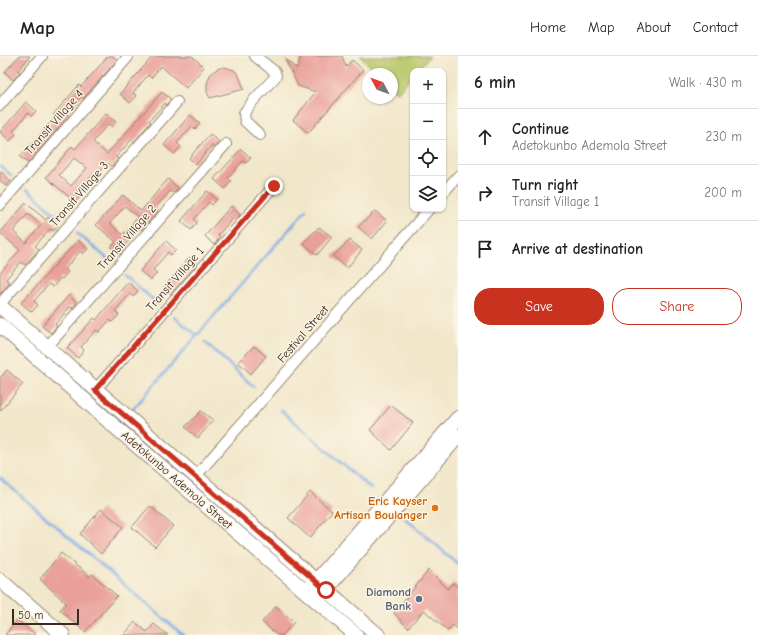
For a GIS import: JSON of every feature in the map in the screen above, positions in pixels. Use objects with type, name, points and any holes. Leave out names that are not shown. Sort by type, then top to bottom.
[{"type":"main road","name":"Adetokunbo Ademola Street","points":[[0,305],[95,390],[378,635]]},
{"type":"main road","name":"Adetokunbo Ademola Street","points":[[0,325],[356,635]]},
{"type":"main road","points":[[311,597],[458,418]]},
{"type":"main road","points":[[321,585],[458,436]]},
{"type":"main road","points":[[0,580],[63,635]]},
{"type":"street","points":[[0,105],[42,56]]},
{"type":"street","points":[[255,56],[276,74],[276,76],[244,113],[245,121],[260,135]]},
{"type":"street","name":"Transit Village 4","points":[[0,205],[128,57]]},
{"type":"street","name":"Transit Village 3","points":[[0,305],[177,102]]},
{"type":"street","name":"Transit Village 2","points":[[47,347],[226,144]]},
{"type":"street","points":[[446,190],[458,176]]},
{"type":"street","name":"Transit Village 1","points":[[95,390],[274,186]]},
{"type":"street","name":"Festival Street","points":[[195,477],[426,212]]},
{"type":"green space","points":[[360,56],[430,56],[419,68],[410,68],[410,78],[398,92],[398,68],[372,68]]},
{"type":"building","points":[[19,56],[30,56],[13,80],[5,72]]},
{"type":"building","points":[[108,56],[113,56],[117,60],[84,98],[81,96],[66,114],[69,116],[28,163],[20,157],[55,117],[53,115],[79,85],[81,87]]},
{"type":"building","points":[[153,56],[192,56],[204,67],[186,88],[161,66],[151,78],[148,75],[133,93],[137,96],[130,103],[120,94]]},
{"type":"building","points":[[301,56],[342,56],[346,67],[352,60],[362,69],[362,71],[308,133],[293,120],[316,92],[298,86],[285,59],[297,69]]},
{"type":"building","points":[[224,67],[234,70],[239,76],[244,89],[210,98],[207,92],[207,84],[210,75],[217,69]]},
{"type":"building","points":[[162,92],[171,99],[166,105],[165,103],[149,121],[151,122],[134,142],[131,140],[116,157],[118,159],[112,166],[108,163],[96,177],[93,174],[78,192],[82,195],[75,202],[46,177],[72,146],[75,149],[106,113],[116,122],[112,127],[108,124],[93,142],[107,154]],"holes":[[[74,158],[87,168],[71,186],[59,175]]]},
{"type":"building","points":[[26,102],[36,111],[31,116],[28,113],[13,131],[16,134],[10,141],[0,132]]},
{"type":"building","points":[[190,115],[200,123],[195,129],[192,126],[177,143],[181,147],[174,154],[164,145]]},
{"type":"building","points":[[210,134],[219,142],[214,148],[212,145],[196,164],[189,158]]},
{"type":"building","points":[[241,149],[251,158],[246,163],[243,161],[228,178],[231,181],[225,189],[214,179]]},
{"type":"building","points":[[0,171],[11,181],[6,186],[0,181]]},
{"type":"building","points":[[168,179],[178,188],[174,193],[170,191],[155,208],[158,211],[142,230],[140,228],[124,246],[126,247],[120,255],[111,247],[116,242],[96,225],[123,195],[141,211]],"holes":[[[125,206],[138,217],[123,235],[110,223]]]},
{"type":"building","points":[[207,191],[217,199],[212,205],[209,202],[194,219],[197,223],[191,230],[181,221]]},
{"type":"building","points":[[26,203],[46,220],[48,217],[58,226],[53,231],[50,229],[35,246],[39,249],[25,265],[21,262],[6,279],[10,283],[0,294],[0,273],[20,250],[0,233]],"holes":[[[28,214],[41,225],[26,243],[13,231]]]},
{"type":"building","points":[[231,206],[240,215],[236,220],[233,218],[218,235],[220,237],[214,245],[205,236]]},
{"type":"building","points":[[375,211],[387,221],[372,239],[358,227]]},
{"type":"building","points":[[319,227],[332,237],[317,255],[303,243]]},
{"type":"building","points":[[78,240],[88,249],[83,254],[80,251],[65,269],[68,272],[62,279],[60,278],[53,287],[49,284],[34,301],[38,305],[32,312],[21,303]]},
{"type":"building","points":[[350,240],[362,250],[347,268],[333,256]]},
{"type":"building","points":[[166,241],[176,250],[171,255],[168,252],[153,270],[157,273],[151,280],[140,271]]},
{"type":"building","points":[[190,257],[197,264],[171,294],[164,287]]},
{"type":"building","points":[[128,282],[138,291],[133,297],[130,294],[115,311],[119,315],[112,322],[110,320],[99,332],[96,330],[81,347],[84,350],[78,358],[67,348],[94,318],[96,320]]},
{"type":"building","points":[[69,295],[77,303],[72,308],[70,307],[55,324],[57,326],[51,333],[42,326]]},
{"type":"building","points":[[254,346],[266,356],[251,374],[238,362]]},
{"type":"building","points":[[7,370],[23,384],[0,411],[0,378]]},
{"type":"building","points":[[391,405],[413,423],[391,450],[370,430]]},
{"type":"building","points":[[201,411],[213,420],[198,438],[185,427]]},
{"type":"building","points":[[310,492],[332,511],[310,538],[288,518]]},
{"type":"building","points":[[150,506],[173,526],[155,547],[132,527]]},
{"type":"building","points":[[101,509],[123,527],[101,554],[80,534]]},
{"type":"building","points":[[61,553],[90,577],[92,574],[117,596],[85,632],[60,610],[66,603],[40,579]]},
{"type":"building","points":[[429,570],[448,589],[453,583],[458,587],[458,629],[453,625],[448,631],[424,610],[408,628],[394,613]]},
{"type":"building","points":[[276,606],[294,622],[283,635],[277,635],[262,622]]},
{"type":"building","points":[[17,620],[36,635],[5,635]]},
{"type":"building","points":[[135,622],[147,632],[154,624],[168,635],[124,635]]},
{"type":"waterway","points":[[0,166],[11,175]]},
{"type":"waterway","points":[[27,189],[60,218]]},
{"type":"waterway","points":[[133,409],[306,210]]},
{"type":"waterway","points":[[77,233],[109,260]]},
{"type":"waterway","points":[[125,275],[158,304]]},
{"type":"waterway","points":[[174,317],[197,335]]},
{"type":"waterway","points":[[205,342],[254,387]]},
{"type":"waterway","points":[[281,410],[371,489]]},
{"type":"waterway","points":[[0,478],[183,635]]},
{"type":"waterway","points":[[404,517],[458,564]]},
{"type":"place","name":"Eric Kayser Artisan Boulanger","points":[[435,508]]},
{"type":"place","name":"Diamond Bank","points":[[419,599]]},
{"type":"route","points":[[274,186],[95,390],[326,590]]}]
